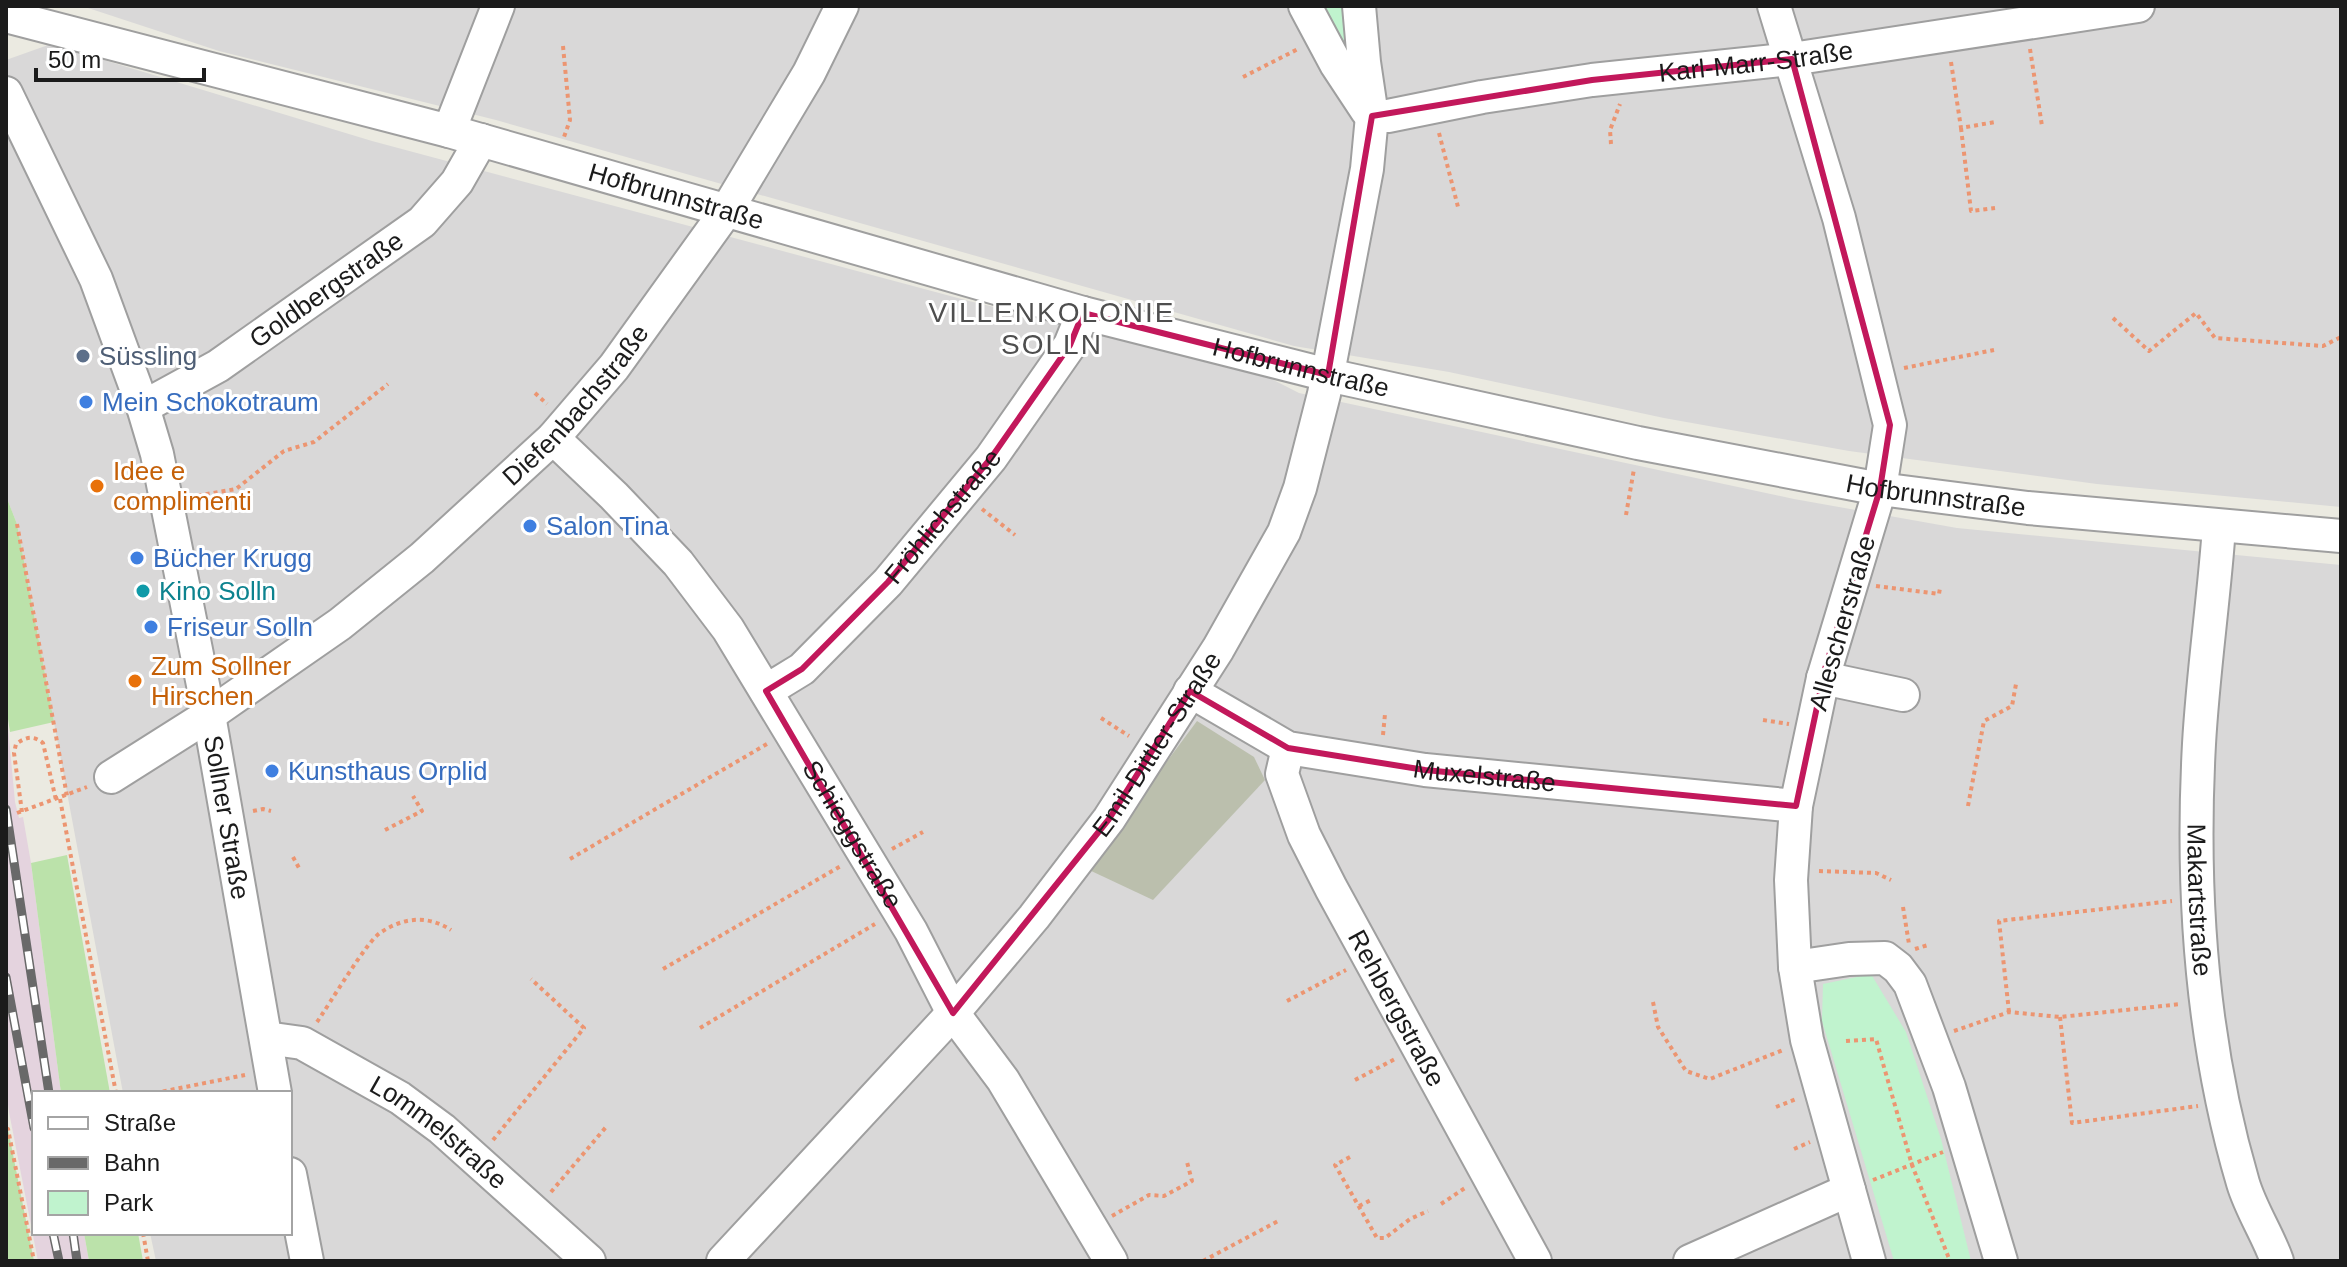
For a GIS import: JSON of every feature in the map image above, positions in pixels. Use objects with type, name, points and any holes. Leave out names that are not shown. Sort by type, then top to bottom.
[{"type":"street","points":[[449,131],[498,6]]},
{"type":"street","name":"Diefenbachstraße","points":[[111,777],[209,715],[340,624],[422,558],[553,438],[614,367],[727,210],[809,73],[842,6]]},
{"type":"street","points":[[1305,6],[1362,106],[1372,116]]},
{"type":"street","name":"Emil-Dittler-Straße","points":[[723,1261],[953,1013],[1044,905],[1109,819],[1218,649],[1284,532],[1300,488],[1328,375],[1367,169],[1372,116],[1359,6]]},
{"type":"street","name":"Allescherstraße","points":[[1774,6],[1839,218],[1890,425],[1880,489],[1823,678],[1796,806],[1791,880],[1795,967],[1807,1040],[1869,1261]]},
{"type":"street","name":"Karl-Marr-Straße","points":[[1372,116],[1388,116],[1616,77],[1792,59],[2026,25],[2088,10],[2138,6]]},
{"type":"street","name":"Hofbrunnstraße","points":[[6,16],[449,131],[1083,313],[1328,375],[1638,443],[1880,489],[2028,508],[2341,536]]},
{"type":"street","name":"Sollner Straße","points":[[6,93],[96,279],[157,454],[209,715],[273,1081]]},
{"type":"street","name":"Goldbergstraße","points":[[143,407],[218,366],[422,222],[457,182],[481,140]]},
{"type":"street","name":"Fröhlichstraße","points":[[766,691],[802,669],[907,560],[991,458],[1070,345],[1083,313]]},
{"type":"street","name":"Schieggstraße","points":[[553,438],[678,563],[728,629],[898,910],[953,1013],[1003,1080],[1111,1261]]},
{"type":"street","name":"Makartstraße","points":[[2219,527],[2199,743],[2198,898],[2206,1001],[2223,1103],[2244,1187],[2277,1261]]},
{"type":"street","points":[[1823,678],[1903,695]]},
{"type":"street","name":"Muxelstraße","points":[[1190,691],[1288,748],[1486,777],[1796,806]]},
{"type":"street","name":"Rehbergstraße","points":[[1288,748],[1282,774],[1304,835],[1535,1261]]},
{"type":"street","points":[[1795,967],[1849,959],[1885,958],[1898,968],[1910,984],[1933,1039],[2001,1261]]},
{"type":"street","name":"Lommelstraße","points":[[266,1038],[302,1043],[400,1098],[442,1129],[589,1261]]},
{"type":"street","points":[[292,1184],[307,1261]]},
{"type":"street","points":[[1690,1261],[1849,1190]]},
{"type":"path","points":[[2026,25],[2042,126]]},
{"type":"path","points":[[1243,77],[1321,36]]},
{"type":"path","points":[[1947,36],[1971,211],[1995,208]]},
{"type":"path","points":[[556,162],[570,120],[563,46]]},
{"type":"path","points":[[1611,144],[1610,130],[1620,105],[1616,77]]},
{"type":"path","points":[[1433,107],[1458,207]]},
{"type":"path","points":[[1961,128],[1995,122]]},
{"type":"path","points":[[2113,318],[2149,351],[2196,313],[2215,338],[2323,346],[2341,337]]},
{"type":"path","points":[[1878,373],[1994,350]]},
{"type":"path","points":[[166,500],[236,489],[284,451],[314,442],[388,384]]},
{"type":"path","points":[[535,393],[546,403]]},
{"type":"path","points":[[1626,515],[1631,483]]},
{"type":"path","points":[[980,507],[1015,535]]},
{"type":"path","points":[[17,524],[67,796]]},
{"type":"path","points":[[1873,586],[1939,594],[1940,588]]},
{"type":"path","points":[[1968,806],[1984,721],[2012,706],[2016,684]]},
{"type":"path","points":[[1101,718],[1152,751]]},
{"type":"path","points":[[570,859],[790,731]]},
{"type":"path","points":[[56,800],[43,743],[37,738],[24,739],[16,744],[14,753],[20,812],[60,799],[116,1091]]},
{"type":"path","points":[[385,830],[422,811],[413,796]]},
{"type":"path","points":[[263,809],[271,811]]},
{"type":"path","points":[[899,845],[923,832]]},
{"type":"path","points":[[663,969],[864,853]]},
{"type":"path","points":[[293,857],[299,868]]},
{"type":"path","points":[[1815,871],[1876,873],[1891,880]]},
{"type":"path","points":[[2009,1012],[1999,921],[2198,898]]},
{"type":"path","points":[[1903,907],[1910,950]]},
{"type":"path","points":[[700,1028],[898,910]]},
{"type":"path","points":[[302,1043],[377,934],[422,919],[437,921],[451,930]]},
{"type":"path","points":[[1287,1001],[1370,958]]},
{"type":"path","points":[[477,1160],[584,1028],[531,979]]},
{"type":"path","points":[[1933,1039],[2009,1012],[2060,1017],[2206,1001]]},
{"type":"path","points":[[1653,1002],[1658,1027],[1686,1071],[1710,1079],[1807,1040]]},
{"type":"path","points":[[2060,1017],[2072,1123],[2223,1103]]},
{"type":"path","points":[[1846,1041],[1876,1039],[1912,1165],[1950,1261]]},
{"type":"path","points":[[1355,1080],[1418,1047]]},
{"type":"path","points":[[175,1091],[273,1081]]},
{"type":"path","points":[[535,1212],[606,1127]]},
{"type":"path","points":[[6,1128],[34,1261]]},
{"type":"path","points":[[1849,1190],[1967,1144]]},
{"type":"path","points":[[1350,1157],[1335,1165],[1379,1239],[1428,1211]]},
{"type":"path","points":[[1093,1227],[1149,1195],[1164,1196],[1192,1181],[1187,1162]]},
{"type":"path","points":[[1359,1206],[1373,1199]]},
{"type":"path","points":[[1203,1261],[1280,1220]]},
{"type":"path","points":[[143,1235],[148,1261]]},
{"type":"highlighted area","points":[[1792,59],[1890,425],[1880,489],[1825,669],[1796,806],[1425,770],[1288,748],[1190,691],[1109,819],[953,1013],[766,691],[802,669],[888,582],[991,458],[1070,345],[1083,313],[1328,375],[1372,116],[1592,80]]},
{"type":"shaded area","points":[[82,6],[2341,6],[2341,507],[2097,484],[1849,451],[1664,418],[1449,372],[1294,346],[496,120],[219,51]]},
{"type":"shaded area","points":[[51,44],[372,141],[969,301],[1252,369],[1299,393],[1794,499],[1957,528],[2341,565],[2341,1261],[156,1261],[150,1235],[292,1235],[292,1091],[123,1091],[17,524],[6,496],[6,60]]},
{"type":"shaded area","points":[[6,706],[15,802],[19,818],[23,817],[31,863],[61,1091],[32,1091],[32,1230],[6,1089]]},
{"type":"shaded area","points":[[1197,721],[1254,757],[1265,780],[1153,900],[1087,869]]},
{"type":"shaded area","points":[[33,1235],[84,1235],[89,1261],[38,1261]]},
{"type":"green space","points":[[1315,6],[1352,6],[1356,56],[1341,59]]},
{"type":"green space","points":[[6,496],[17,524],[54,722],[10,732],[6,706]]},
{"type":"green space","points":[[67,855],[110,1091],[61,1091],[31,863]]},
{"type":"green space","points":[[1871,974],[1906,1032],[1941,1139],[1971,1261],[1894,1261],[1822,1021],[1823,984]]},
{"type":"green space","points":[[8,1129],[34,1261],[6,1261]]},
{"type":"green space","points":[[84,1235],[138,1235],[143,1261],[89,1261]]},
{"type":"railway","points":[[6,809],[49,1091]]},
{"type":"railway","points":[[6,977],[32,1117]]},
{"type":"railway","points":[[53,1235],[59,1261]]},
{"type":"railway","points":[[73,1235],[77,1261]]},
{"type":"place","name":"Süssling","points":[[83,356]]},
{"type":"place","name":"Mein Schokotraum","points":[[86,402]]},
{"type":"place","name":"Idee e complimenti","points":[[97,486]]},
{"type":"place","name":"Salon Tina","points":[[530,526]]},
{"type":"place","name":"Bücher Krugg","points":[[137,558]]},
{"type":"place","name":"Kino Solln","points":[[143,591]]},
{"type":"place","name":"Friseur Solln","points":[[151,627]]},
{"type":"place","name":"Zum Sollner Hirschen","points":[[135,681]]},
{"type":"place","name":"Kunsthaus Orplid","points":[[272,771]]},
{"type":"district","name":"VILLENKOLONIE SOLLN","points":[[1052,328]]}]
